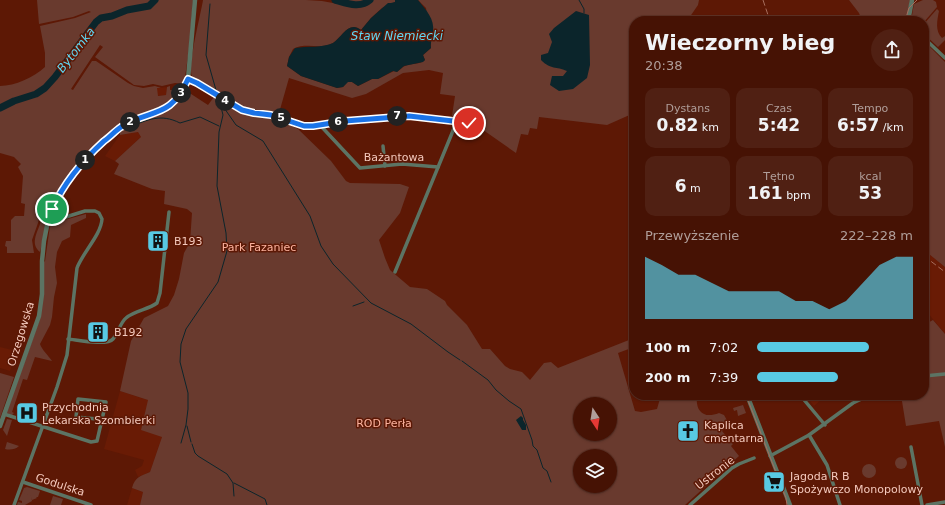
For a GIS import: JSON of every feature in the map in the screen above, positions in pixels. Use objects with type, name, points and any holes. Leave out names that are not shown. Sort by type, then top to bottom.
[{"type":"street","name":"Orzegowska","points":[[0,426],[39,316],[42,294],[43,246],[52,209],[75,172],[90,154],[129,122],[156,114],[166,108],[180,95],[188,79],[195,0]]},
{"type":"street","points":[[909,16],[912,0]]},
{"type":"street","points":[[929,43],[945,58]]},
{"type":"street","points":[[188,79],[247,112],[271,115],[304,126],[409,116],[457,121],[461,120],[473,126]]},
{"type":"street","points":[[395,272],[457,121]]},
{"type":"street","name":"Bażantowa","points":[[320,124],[360,168],[402,164],[438,167]]},
{"type":"street","points":[[383,146],[385,166]]},
{"type":"street","points":[[14,505],[57,387],[67,355],[77,268],[83,254],[100,228],[102,219],[99,213],[90,211],[48,221]]},
{"type":"street","points":[[68,339],[103,343],[109,342],[113,339],[127,317],[157,303],[160,293],[169,212]]},
{"type":"street","points":[[929,376],[945,374]]},
{"type":"street","points":[[4,414],[91,442],[97,440],[101,424],[106,402],[78,399],[76,417],[97,419],[101,424]]},
{"type":"street","points":[[749,400],[790,505]]},
{"type":"street","points":[[804,400],[825,425]]},
{"type":"street","points":[[770,456],[809,436],[856,400]]},
{"type":"street","points":[[809,436],[827,466],[840,505]]},
{"type":"street","points":[[911,448],[922,505]]},
{"type":"street","name":"Ustronie","points":[[690,505],[732,468],[754,458]]},
{"type":"street","name":"Godulska","points":[[23,482],[91,505]]},
{"type":"street","points":[[927,505],[945,502]]},
{"type":"shaded area","points":[[167,87],[166,95],[157,96],[157,88]]},
{"type":"shaded area","points":[[138,132],[141,137],[115,161],[105,156],[120,135]]},
{"type":"shaded area","points":[[929,254],[945,267],[945,334],[929,314]]},
{"type":"shaded area","points":[[0,347],[16,351],[10,371],[0,368]]},
{"type":"shaded area","points":[[120,391],[148,400],[162,437],[150,472],[138,477],[135,470],[142,466],[144,460],[104,449]]},
{"type":"shaded area","points":[[809,400],[821,400],[814,406]]},
{"type":"shaded area","points":[[132,488],[143,492],[140,505],[127,505]]},
{"type":"green space","points":[[37,0],[154,0],[148,5],[129,8],[95,19],[94,25],[54,77],[41,91],[31,96],[14,100],[0,107],[0,86],[6,86],[24,80],[45,67],[45,53],[40,26],[75,18],[91,12],[89,11],[73,17],[39,24]]},
{"type":"green space","points":[[157,0],[193,0],[189,49],[184,84],[175,83],[162,86],[153,84],[144,86],[134,85],[95,57],[103,47],[100,45],[71,89],[73,90],[92,61],[96,61],[134,86],[143,88],[155,86],[161,88],[157,88],[158,96],[166,95],[167,87],[170,86],[170,90],[174,90],[175,85],[184,85],[183,90],[162,110],[130,121],[89,154],[53,203],[40,252],[35,246],[35,242],[41,220],[42,207],[32,240],[34,253],[7,253],[7,247],[5,246],[6,241],[11,241],[11,220],[15,216],[24,216],[25,204],[21,203],[23,176],[18,167],[21,164],[14,157],[0,153],[0,109],[41,92],[56,78],[80,45],[102,20],[119,16],[129,11],[147,9],[155,4]]},
{"type":"green space","points":[[203,0],[306,0],[322,1],[349,6],[367,6],[371,0],[395,0],[395,2],[382,8],[361,30],[357,27],[349,28],[333,43],[328,45],[303,46],[293,49],[287,66],[301,76],[337,88],[343,87],[348,81],[358,86],[372,79],[378,79],[394,71],[397,72],[410,64],[420,63],[425,60],[423,55],[431,48],[431,40],[426,8],[418,0],[699,0],[698,5],[690,16],[629,16],[629,115],[607,125],[539,117],[537,129],[530,128],[528,135],[521,134],[516,153],[466,119],[452,116],[455,96],[440,94],[443,73],[429,70],[403,73],[366,94],[352,98],[289,78],[279,113],[286,117],[284,122],[298,129],[331,161],[346,181],[350,183],[400,184],[409,187],[400,213],[379,240],[390,270],[410,287],[427,289],[445,301],[447,305],[467,325],[482,349],[490,349],[505,366],[522,372],[530,380],[544,363],[551,362],[558,368],[629,340],[629,349],[618,353],[629,391],[629,400],[632,400],[635,411],[641,412],[657,409],[660,400],[697,400],[697,406],[702,413],[714,415],[719,413],[724,415],[729,424],[722,431],[733,444],[731,446],[739,456],[685,505],[140,505],[143,492],[132,488],[138,477],[150,472],[162,437],[141,430],[148,400],[120,391],[131,341],[144,318],[168,306],[174,295],[184,253],[190,242],[192,213],[187,209],[164,204],[165,191],[152,189],[114,174],[119,164],[115,161],[141,137],[138,132],[120,135],[120,131],[136,123],[161,114],[172,107],[188,92],[208,105],[214,97],[218,98],[221,95],[192,76],[191,62]],"holes":[[[686,423],[690,424],[689,428],[692,429],[691,433],[687,433],[687,436],[683,435]]]},
{"type":"green space","points":[[342,0],[368,0],[359,4]]},
{"type":"green space","points":[[849,0],[910,0],[907,16],[860,16]]},
{"type":"green space","points":[[923,0],[933,0],[936,2],[937,7],[929,16],[912,16],[914,4]]},
{"type":"green space","points":[[937,9],[939,11],[937,29],[942,38],[945,36],[945,40],[938,47],[929,39],[929,18]]},
{"type":"green space","points":[[929,46],[945,62],[945,267],[929,254]]},
{"type":"green space","points":[[86,214],[86,218],[71,225],[70,237],[62,241],[57,252],[55,267],[57,283],[52,317],[50,325],[40,344],[52,361],[35,357],[27,380],[23,379],[12,412],[14,413],[12,415],[7,413],[7,411],[40,319],[44,262],[50,226],[61,221]]},
{"type":"green space","points":[[933,320],[945,334],[945,447],[939,421],[906,426],[902,400],[929,400],[929,322]]},
{"type":"green space","points":[[0,373],[14,377],[0,418]]},
{"type":"green space","points":[[743,405],[746,413],[738,416],[737,410],[734,411],[733,408]]},
{"type":"green space","points":[[7,419],[12,420],[7,436],[3,430]]},
{"type":"green space","points":[[7,442],[19,446],[8,450],[5,449]]},
{"type":"green space","points":[[903,457],[906,458],[906,468],[899,469],[896,468],[895,461],[896,458]]},
{"type":"green space","points":[[869,464],[874,466],[876,471],[874,476],[869,478],[864,476],[862,471],[864,466]]},
{"type":"green space","points":[[27,487],[40,491],[38,497],[32,500],[31,497],[32,501],[25,505],[17,505],[18,502],[22,503],[22,501],[19,500],[24,488]]},
{"type":"green space","points":[[53,496],[63,499],[61,505],[50,505]]},
{"type":"water","name":"Staw Niemiecki","points":[[395,0],[418,0],[427,11],[433,23],[431,48],[423,55],[425,60],[423,62],[404,66],[397,72],[393,71],[378,79],[372,79],[358,86],[352,82],[348,82],[343,87],[337,88],[301,76],[287,66],[289,57],[295,48],[329,45],[349,28],[357,27],[361,30],[371,18],[388,3],[395,2]]},
{"type":"water","points":[[576,11],[589,15],[590,65],[587,78],[573,89],[559,91],[550,85],[552,76],[563,76],[567,71],[551,67],[541,60],[541,55],[548,53],[552,42],[549,34],[554,28]]},
{"type":"water","points":[[521,416],[526,425],[526,430],[522,430],[516,420]]},
{"type":"waterway","name":"Bytomka","points":[[0,108],[14,101],[36,94],[45,88],[96,22],[101,18],[112,16],[127,10],[149,6],[155,0]]},
{"type":"waterway","name":"Bytomka","points":[[335,0],[357,5],[366,3],[370,0]]},
{"type":"waterway","points":[[579,0],[584,9],[584,13]]},
{"type":"waterway","points":[[210,4],[206,55],[216,90]]},
{"type":"waterway","points":[[220,102],[236,125],[263,141],[310,216],[321,246],[333,264],[371,303],[411,324],[460,360]]},
{"type":"waterway","points":[[181,443],[186,425],[188,409],[188,393],[180,362],[181,344],[186,329],[218,282],[227,251],[226,233],[217,186],[219,132],[223,115],[220,103]]},
{"type":"waterway","points":[[129,127],[160,118],[166,118],[180,123],[200,117],[219,126]]},
{"type":"waterway","points":[[353,306],[364,302]]},
{"type":"waterway","points":[[462,361],[488,380],[496,390],[521,409],[533,446],[537,450],[543,468],[547,471],[551,482]]},
{"type":"waterway","points":[[187,426],[191,442]]},
{"type":"waterway","points":[[192,444],[195,453],[198,456],[227,474],[233,483],[234,496]]},
{"type":"waterway","points":[[234,483],[265,499],[267,505]]},
{"type":"tram line","points":[[907,16],[909,8],[917,0]]},
{"type":"tram line","points":[[748,400],[786,498],[787,505]]},
{"type":"railway","points":[[763,0],[768,16]]},
{"type":"railway","points":[[929,260],[945,272]]},
{"type":"place","name":"B193","points":[[158,241]]},
{"type":"place","name":"B192","points":[[98,332]]},
{"type":"place","name":"Przychodnia Lekarska Szombierki","points":[[27,413]]},
{"type":"place","name":"Kaplica cmentarna","points":[[688,431]]},
{"type":"place","name":"Jagoda R B Spożywczo Monopolowy","points":[[774,482]]},
{"type":"route","points":[[52,209],[75,172],[90,154],[118,129],[129,122],[156,114],[166,108],[180,95],[188,79],[242,110],[271,115],[304,126],[316,126],[333,122],[409,116],[453,121],[461,120],[469,123]]},
{"type":"park label","name":"Park Fazaniec","points":[[259,247]]},
{"type":"park label","name":"ROD Perła","points":[[384,423]]}]
